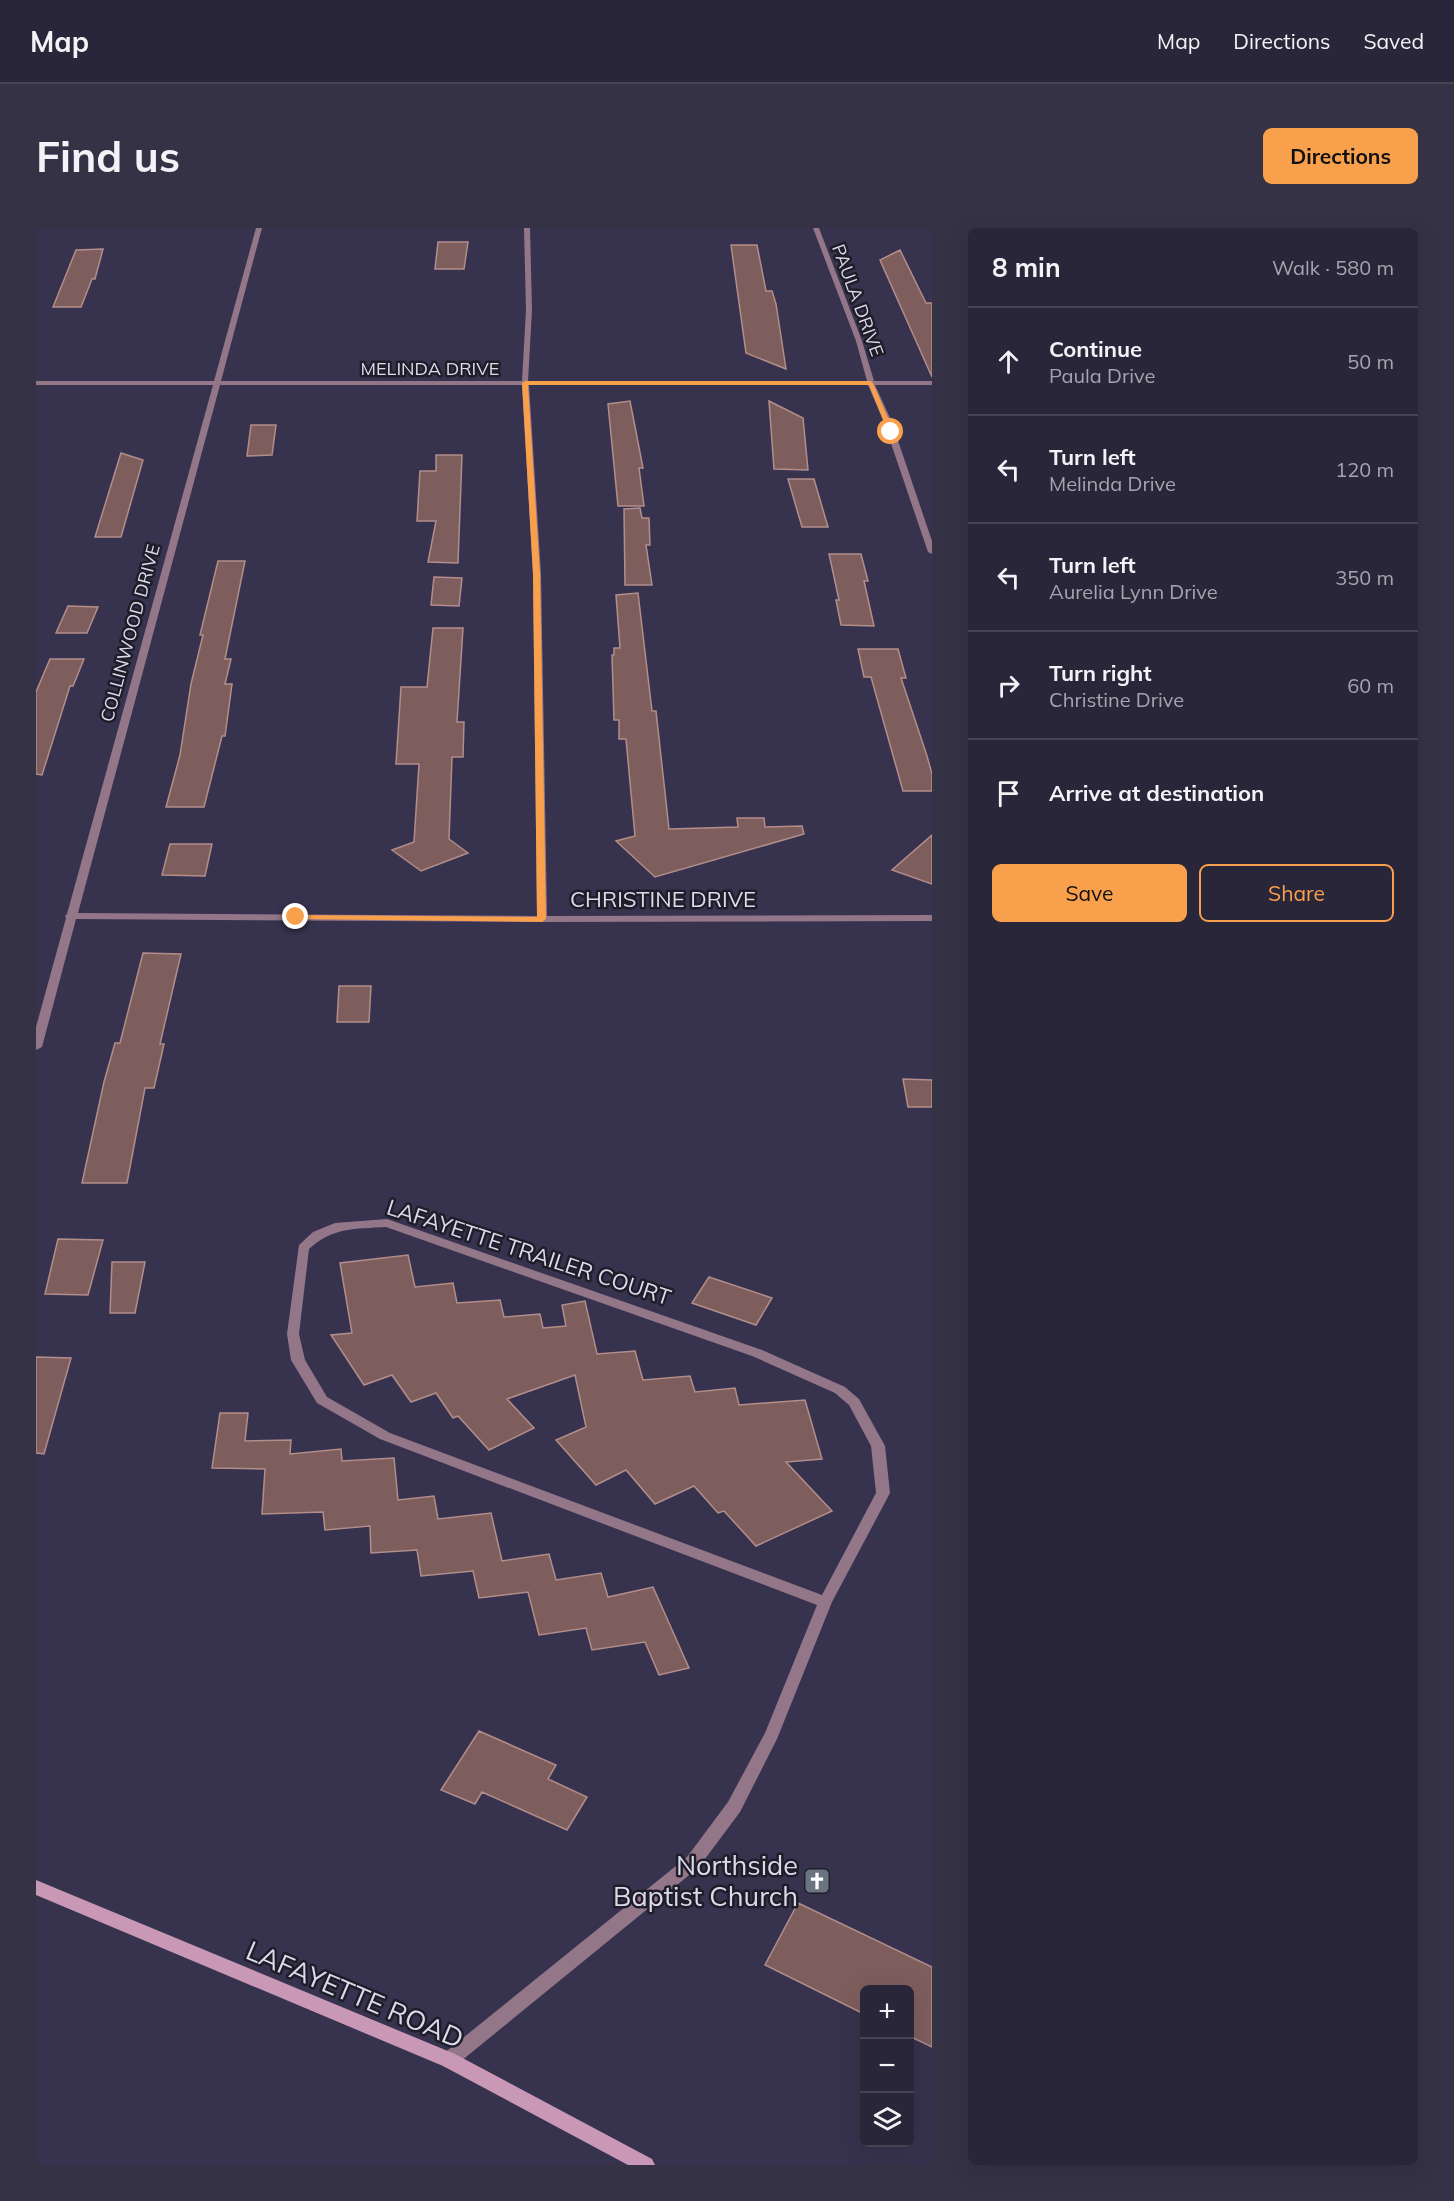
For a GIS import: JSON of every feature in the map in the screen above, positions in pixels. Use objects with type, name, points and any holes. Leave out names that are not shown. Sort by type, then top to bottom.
[{"type":"main road","name":"LAFAYETTE ROAD","points":[[36,1887],[449,2060],[646,2165]]},
{"type":"street","name":"COLLINWOOD DRIVE","points":[[36,1047],[259,228]]},
{"type":"street","points":[[527,228],[529,309],[525,383],[537,574],[542,919]]},
{"type":"street","name":"PAULA DRIVE","points":[[816,228],[860,341],[871,383],[887,420],[932,552]]},
{"type":"street","name":"MELINDA DRIVE","points":[[36,383],[932,383]]},
{"type":"street","name":"CHRISTINE DRIVE","points":[[70,916],[542,919],[932,918]]},
{"type":"street","name":"LAFAYETTE TRAILER COURT","points":[[449,2060],[693,1862],[734,1807],[772,1734],[825,1602],[883,1493],[878,1446],[854,1402],[840,1390],[757,1353],[387,1223],[339,1226],[316,1235],[303,1248],[292,1334],[298,1360],[322,1400],[385,1436],[825,1602]]},
{"type":"building","points":[[438,242],[468,242],[464,269],[435,269]]},
{"type":"building","points":[[731,245],[757,245],[766,291],[772,291],[776,304],[786,369],[746,353]]},
{"type":"building","points":[[103,249],[95,279],[92,279],[81,307],[53,307],[76,250]]},
{"type":"building","points":[[900,250],[926,303],[932,303],[932,377],[880,260]]},
{"type":"building","points":[[630,401],[643,468],[639,468],[644,506],[618,506],[608,404]]},
{"type":"building","points":[[769,401],[803,418],[808,470],[774,469]]},
{"type":"building","points":[[251,425],[276,425],[272,455],[247,456]]},
{"type":"building","points":[[121,453],[143,460],[121,537],[95,537]]},
{"type":"building","points":[[436,455],[462,455],[458,563],[428,562],[436,521],[417,521],[420,471],[436,471]]},
{"type":"building","points":[[788,479],[814,479],[828,527],[802,527]]},
{"type":"building","points":[[640,508],[642,518],[649,518],[650,545],[646,545],[652,585],[625,585],[624,509]]},
{"type":"building","points":[[829,554],[861,554],[868,581],[864,581],[874,626],[841,625],[836,600],[839,600]]},
{"type":"building","points":[[218,561],[245,561],[225,659],[231,659],[225,684],[232,684],[225,736],[222,736],[204,807],[166,807],[180,755],[191,684],[203,635],[200,635]]},
{"type":"building","points":[[434,577],[462,578],[459,606],[431,605]]},
{"type":"building","points":[[638,593],[652,711],[656,711],[669,829],[738,827],[737,818],[764,818],[765,827],[802,826],[804,834],[655,877],[616,841],[635,836],[626,739],[619,739],[619,720],[614,720],[612,655],[614,655],[614,648],[620,648],[616,595]]},
{"type":"building","points":[[68,606],[98,607],[87,633],[56,633]]},
{"type":"building","points":[[433,628],[463,628],[457,722],[464,722],[463,757],[452,757],[449,839],[468,853],[421,871],[392,850],[414,842],[419,764],[396,764],[401,687],[427,687]]},
{"type":"building","points":[[858,649],[898,649],[906,678],[901,678],[932,774],[932,791],[903,791],[871,677],[864,677]]},
{"type":"building","points":[[50,659],[84,659],[73,686],[70,686],[42,775],[36,774],[36,692]]},
{"type":"building","points":[[932,835],[932,884],[892,870]]},
{"type":"building","points":[[170,844],[212,844],[205,876],[162,875]]},
{"type":"building","points":[[143,953],[181,954],[160,1044],[164,1044],[154,1088],[145,1088],[127,1183],[82,1183],[104,1082],[115,1043],[120,1043]]},
{"type":"building","points":[[339,986],[371,986],[369,1022],[337,1022]]},
{"type":"building","points":[[903,1079],[932,1080],[932,1107],[908,1107]]},
{"type":"building","points":[[58,1239],[103,1240],[88,1295],[45,1294]]},
{"type":"building","points":[[408,1255],[415,1287],[453,1283],[457,1303],[500,1300],[504,1317],[540,1314],[543,1328],[566,1326],[562,1305],[585,1301],[597,1354],[635,1351],[643,1380],[690,1376],[695,1392],[735,1388],[739,1405],[805,1400],[822,1459],[786,1462],[832,1511],[756,1546],[724,1511],[718,1513],[694,1486],[655,1504],[626,1470],[596,1485],[556,1440],[586,1427],[575,1375],[507,1399],[534,1428],[489,1450],[458,1416],[453,1418],[436,1393],[411,1402],[392,1375],[364,1385],[331,1335],[352,1333],[340,1263]]},
{"type":"building","points":[[112,1262],[145,1262],[135,1313],[110,1313]]},
{"type":"building","points":[[709,1277],[772,1298],[756,1325],[692,1303]]},
{"type":"building","points":[[36,1357],[71,1358],[44,1454],[36,1453]]},
{"type":"building","points":[[220,1413],[248,1413],[245,1441],[291,1440],[290,1454],[341,1449],[342,1461],[394,1458],[398,1500],[434,1496],[438,1519],[491,1513],[502,1561],[549,1554],[556,1580],[601,1573],[608,1597],[653,1587],[689,1668],[659,1675],[645,1642],[592,1650],[586,1628],[539,1635],[528,1592],[479,1598],[473,1571],[421,1576],[417,1550],[371,1553],[370,1526],[325,1530],[323,1512],[262,1514],[265,1469],[212,1468]]},
{"type":"building","points":[[479,1731],[556,1765],[548,1779],[587,1797],[567,1830],[482,1792],[475,1804],[441,1790]]},
{"type":"building","points":[[798,1903],[932,1967],[932,2047],[914,2038],[914,1985],[860,1985],[860,2012],[765,1965]]},
{"type":"place","name":"Northside Baptist Church","points":[[817,1881]]},
{"type":"route","points":[[296,917],[542,919],[537,574],[525,383],[871,383],[891,432]]}]
